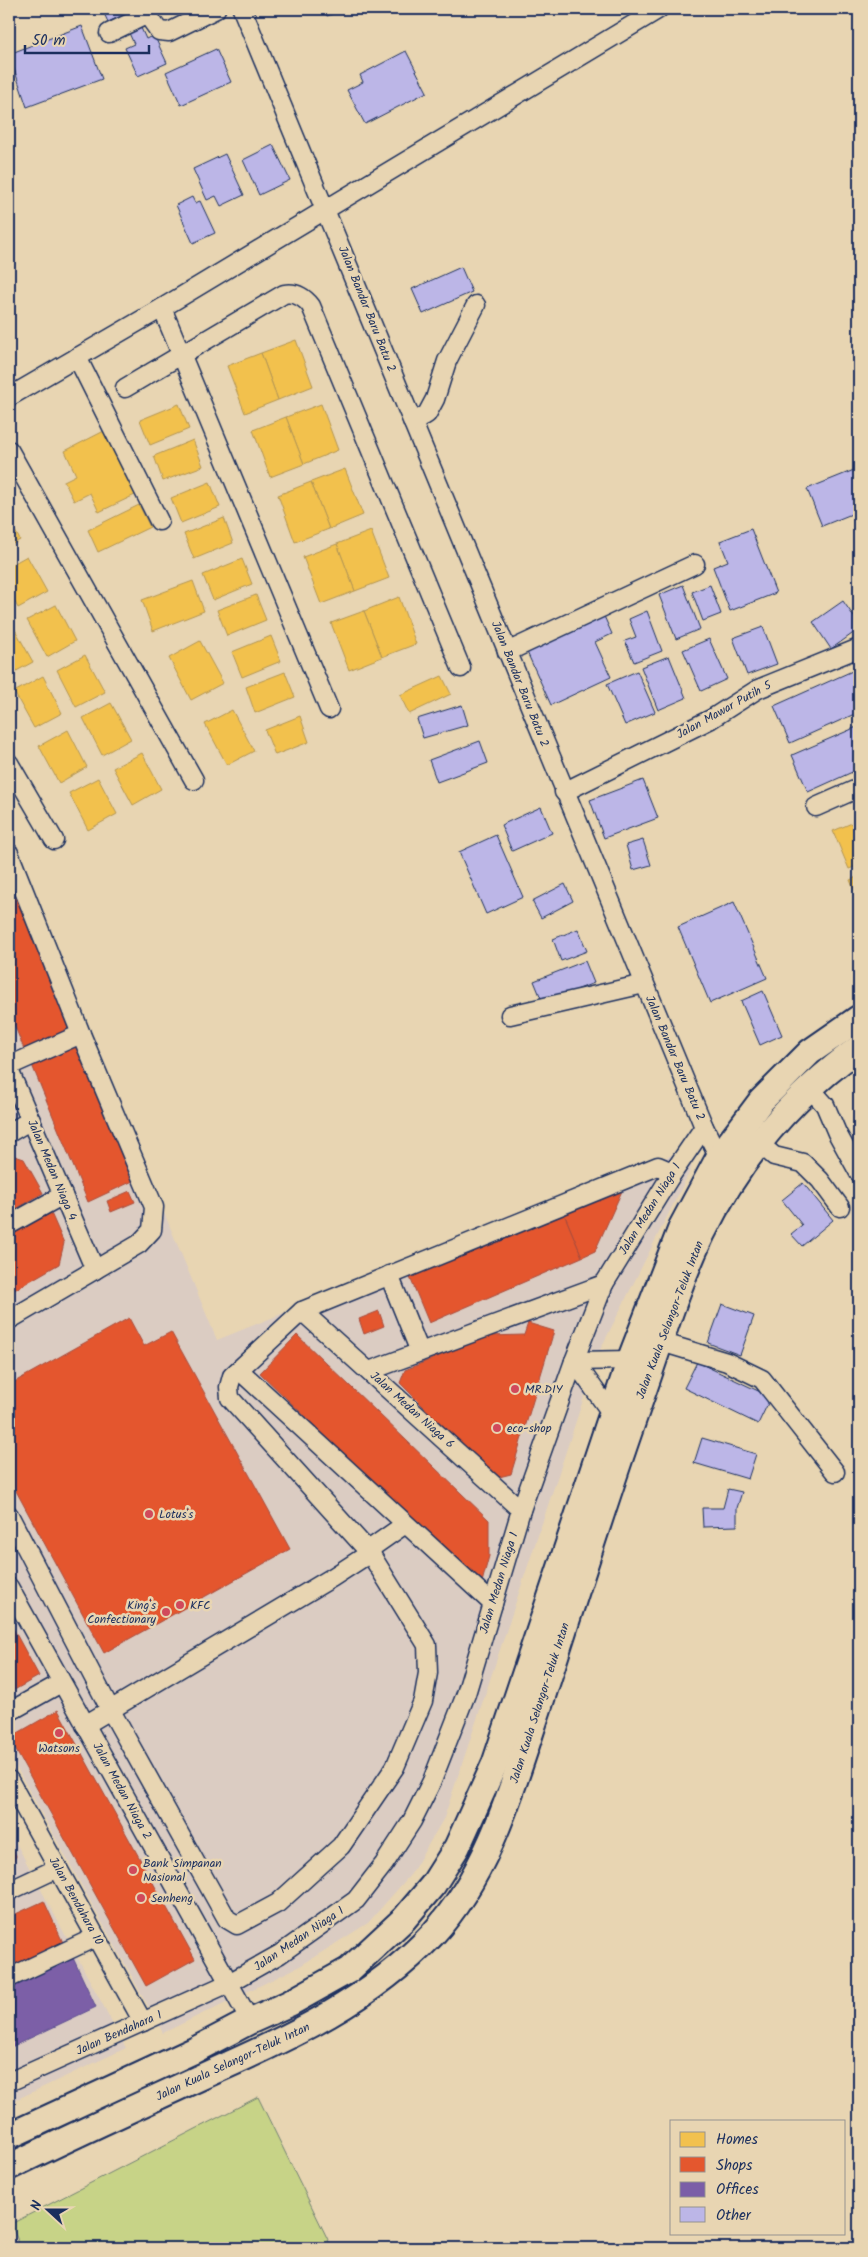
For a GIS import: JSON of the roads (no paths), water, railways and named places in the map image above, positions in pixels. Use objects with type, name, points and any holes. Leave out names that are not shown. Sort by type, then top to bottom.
[{"type":"highway","name":"Jalan Kuala Selangor-Teluk Intan","points":[[9,2136],[193,2051],[250,2021],[290,2003],[349,1970],[404,1919],[433,1885],[457,1847],[495,1763],[630,1360],[682,1226],[719,1158],[767,1095],[810,1052],[859,1018]]},
{"type":"highway","name":"Jalan Kuala Selangor-Teluk Intan","points":[[9,2167],[302,2031],[370,1990],[432,1935],[460,1899],[481,1861],[512,1787],[627,1438],[702,1235],[740,1167],[780,1117],[828,1070],[859,1048]]},
{"type":"highway","points":[[250,2021],[255,2033],[262,2034],[314,2012],[336,2010]]},
{"type":"street","points":[[110,33],[144,16],[149,17],[159,32],[169,32],[216,9]]},
{"type":"street","name":"Jalan Bandar Baru Batu 2","points":[[242,9],[326,209],[564,792],[704,1127],[719,1158]]},
{"type":"street","points":[[9,397],[162,308],[659,9]]},
{"type":"street","points":[[125,388],[284,294],[291,293],[306,300],[311,306],[461,668]]},
{"type":"street","points":[[414,423],[427,414],[435,399],[447,361],[476,305]]},
{"type":"street","points":[[162,308],[329,709]]},
{"type":"street","points":[[77,357],[159,521]]},
{"type":"street","points":[[9,450],[194,780]]},
{"type":"street","points":[[507,652],[695,564]]},
{"type":"street","name":"Jalan Mawar Putih 5","points":[[564,792],[711,719],[758,688],[859,648]]},
{"type":"street","points":[[9,763],[54,840]]},
{"type":"street","points":[[816,807],[859,788]]},
{"type":"street","points":[[9,1320],[139,1244],[152,1230],[154,1206],[10,857]]},
{"type":"street","points":[[510,1015],[644,984]]},
{"type":"street","points":[[9,1068],[82,1034]]},
{"type":"street","name":"Jalan Medan Niaga 4","points":[[9,1068],[95,1270]]},
{"type":"street","points":[[810,1088],[825,1105],[837,1133],[859,1173]]},
{"type":"street","points":[[9,1133],[31,1120]]},
{"type":"street","name":"Jalan Medan Niaga 1","points":[[229,1983],[280,1954],[356,1900],[384,1864],[412,1820],[432,1782],[466,1694],[521,1510],[574,1360],[604,1284],[670,1177],[704,1127]]},
{"type":"street","points":[[759,1143],[774,1156],[803,1163],[820,1180],[840,1207]]},
{"type":"street","points":[[9,1515],[110,1709],[227,1919],[237,1925],[278,1903],[341,1846],[395,1767],[423,1701],[428,1673],[427,1645],[370,1553],[230,1398],[229,1387],[232,1376],[302,1311],[658,1166],[665,1169],[670,1177]]},
{"type":"street","points":[[9,1225],[63,1195]]},
{"type":"street","points":[[389,1275],[420,1352]]},
{"type":"street","points":[[369,1371],[604,1284]]},
{"type":"street","name":"Jalan Medan Niaga 6","points":[[302,1311],[521,1510]]},
{"type":"street","points":[[661,1342],[727,1362],[762,1378],[835,1472]]},
{"type":"street","points":[[574,1360],[630,1360]]},
{"type":"street","points":[[574,1360],[612,1414]]},
{"type":"street","points":[[239,1370],[407,1528],[493,1604]]},
{"type":"street","points":[[85,1725],[260,1622],[370,1553],[374,1546],[407,1528]]},
{"type":"street","name":"Jalan Medan Niaga 2","points":[[9,1587],[250,2021]]},
{"type":"street","points":[[9,1712],[62,1683]]},
{"type":"street","name":"Jalan Bendahara 10","points":[[9,1780],[13,1799],[58,1868],[143,2022]]},
{"type":"street","points":[[9,1892],[58,1868]]},
{"type":"street","points":[[9,1978],[96,1937]]},
{"type":"street","name":"Jalan Bendahara 1","points":[[9,2082],[229,1983]]},
{"type":"place","name":"MR.DIY","points":[[515,1389]]},
{"type":"place","name":"eco-shop","points":[[497,1428]]},
{"type":"place","name":"Lotus's","points":[[149,1514]]},
{"type":"place","name":"KFC","points":[[180,1605]]},
{"type":"place","name":"King's Confectionary","points":[[166,1612]]},
{"type":"place","name":"Watsons","points":[[59,1733]]},
{"type":"place","name":"Bank Simpanan Nasional","points":[[133,1870]]},
{"type":"place","name":"Senheng","points":[[141,1898]]}]
